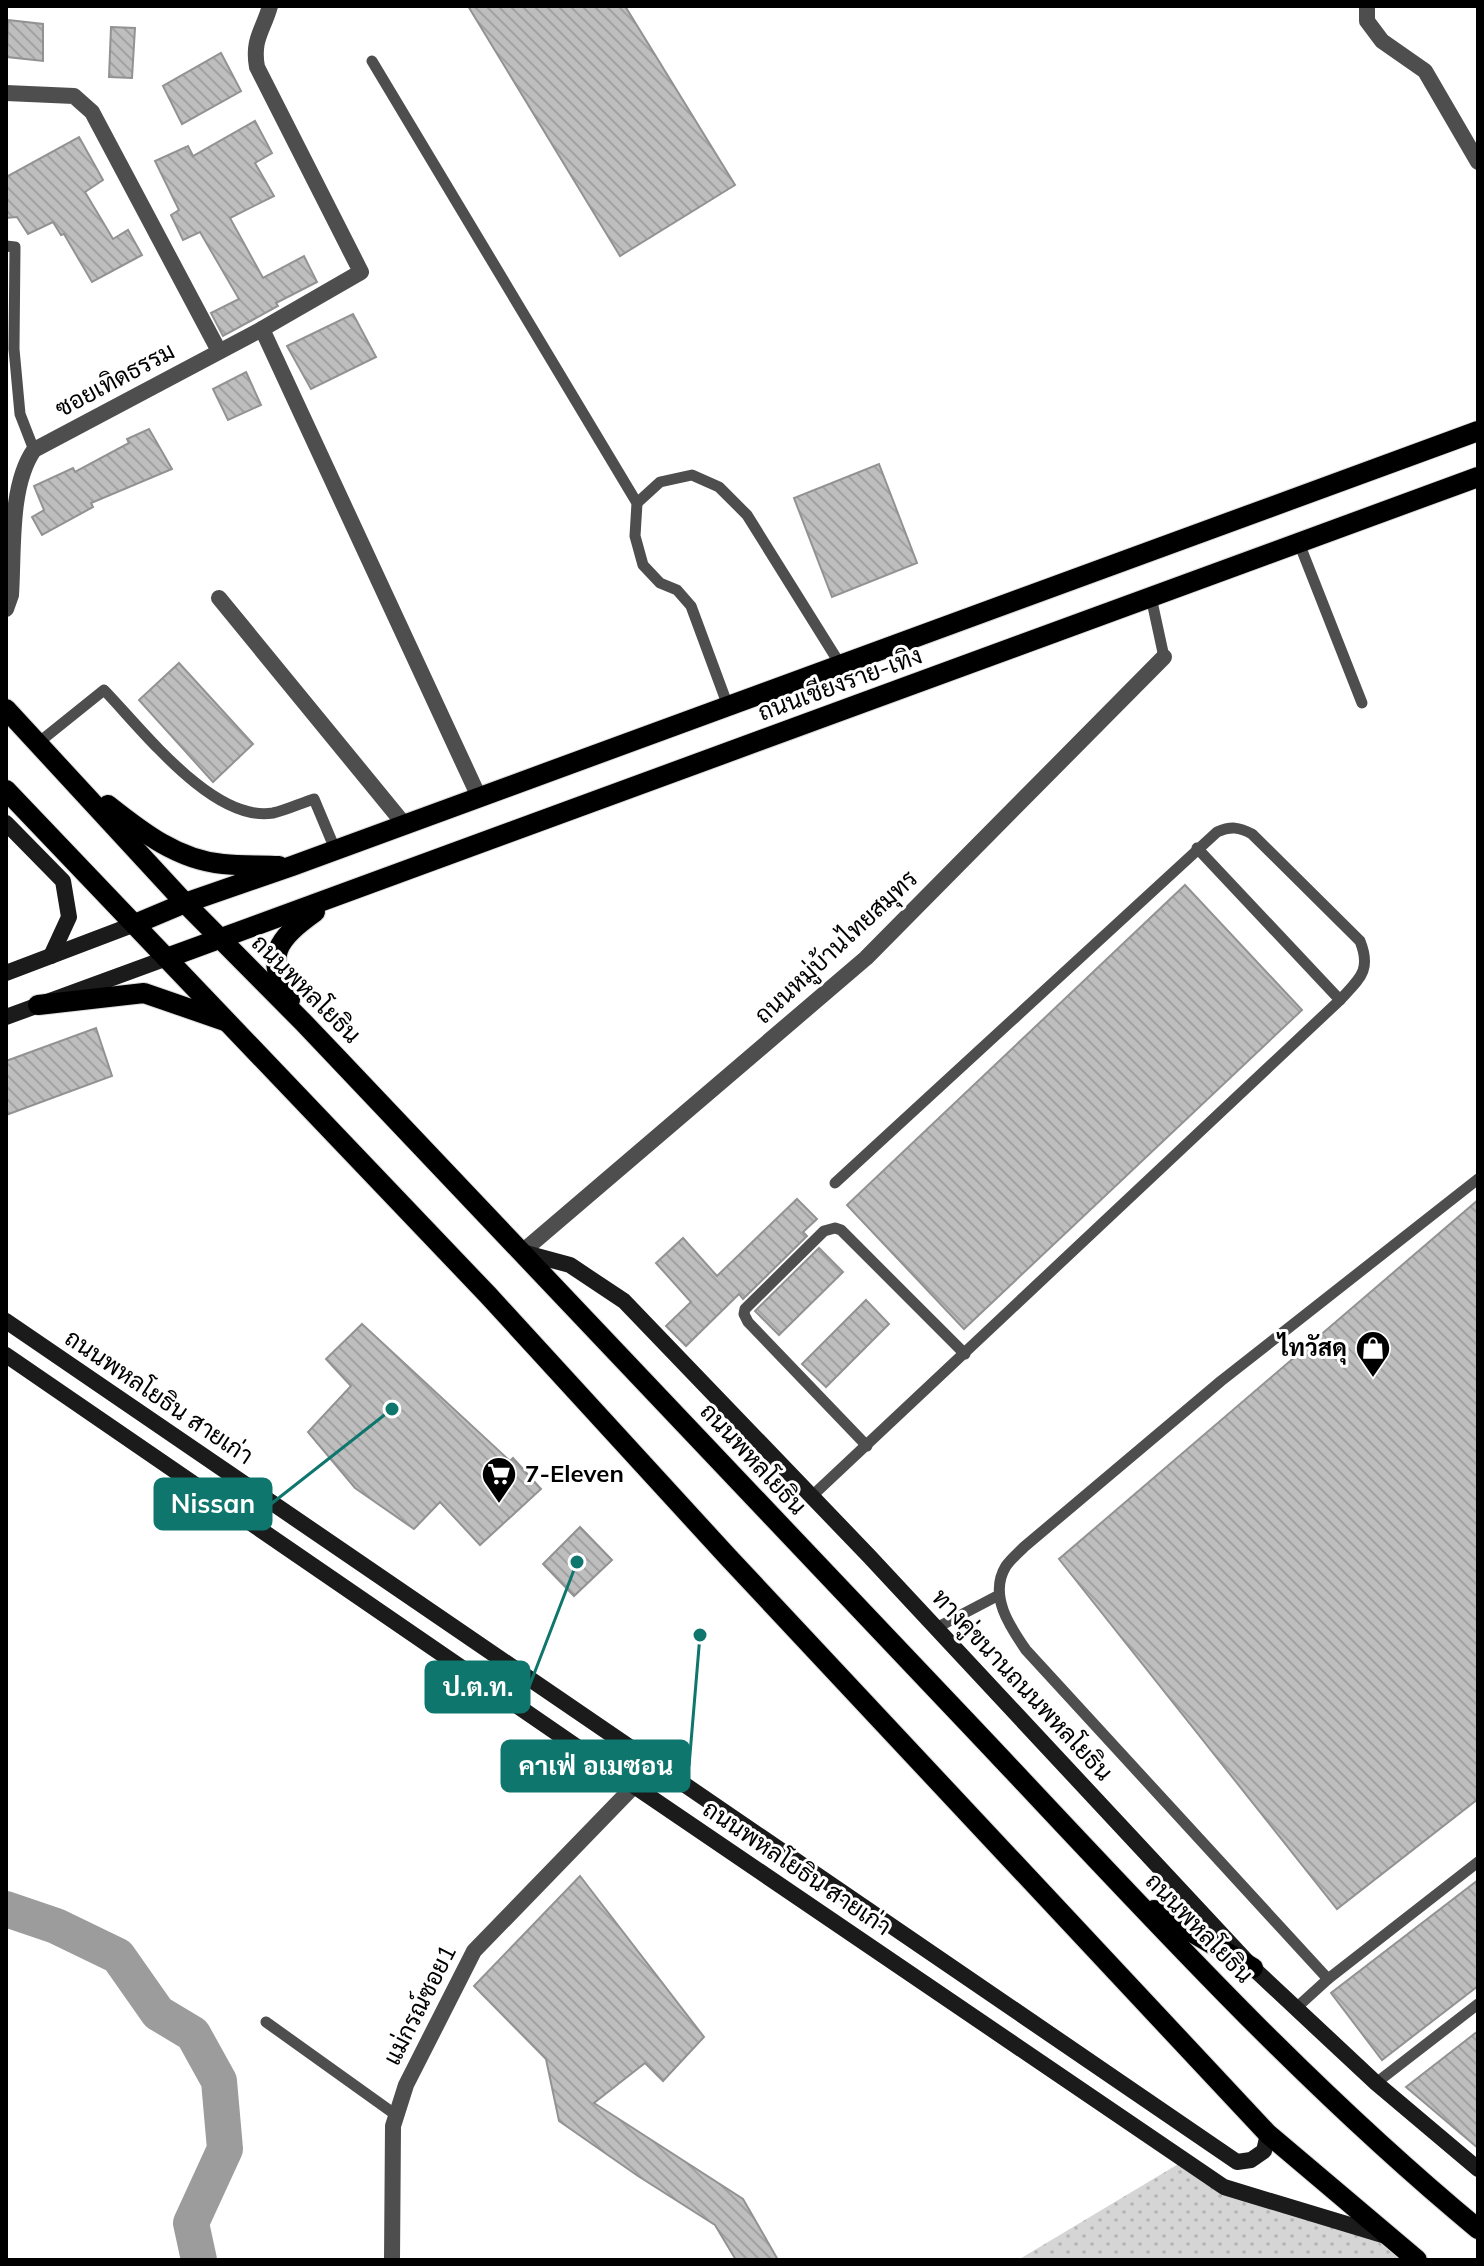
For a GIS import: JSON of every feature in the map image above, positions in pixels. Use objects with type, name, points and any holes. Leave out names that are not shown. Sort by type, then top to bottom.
[{"type":"main road","points":[[6,973],[185,903],[1478,431]]},
{"type":"main road","name":"ถนนเชียงราย-เทิง","points":[[167,958],[1478,477]]},
{"type":"main road","name":"ถนนพหลโยธิน","points":[[6,709],[185,903],[303,1022],[1306,2076],[1478,2229]]},
{"type":"main road","points":[[64,771],[144,833],[177,852],[220,864],[292,866]]},
{"type":"main road","points":[[6,790],[488,1295],[1268,2134],[1417,2260]]},
{"type":"main road","points":[[6,823],[63,881],[69,917],[51,956]]},
{"type":"main road","points":[[303,1022],[277,977],[276,956],[283,939],[334,898]]},
{"type":"main road","points":[[6,1017],[167,958]]},
{"type":"main road","points":[[38,1005],[144,993],[229,1023]]},
{"type":"main road","name":"ทางคู่ขนานถนนพหลโยธิน","points":[[522,1252],[570,1265],[624,1301],[812,1496],[1253,1968],[1376,2083],[1478,2169]]},
{"type":"main road","name":"ถนนพหลโยธิน สายเก่า","points":[[6,1321],[1237,2162],[1251,2160],[1264,2151],[1268,2134]]},
{"type":"main road","name":"ถนนพหลโยธิน สายเก่า","points":[[6,1355],[1224,2187],[1387,2236]]},
{"type":"main road","points":[[1134,1898],[1253,1968]]},
{"type":"street","name":"ซอยเทิดธรรม","points":[[34,450],[262,329],[361,272],[257,67],[254,50],[270,6]]},
{"type":"street","points":[[1367,6],[1367,21],[1382,41],[1425,71],[1478,162]]},
{"type":"street","points":[[6,93],[74,96],[92,112],[219,351]]},
{"type":"street","points":[[262,329],[479,797]]},
{"type":"street","points":[[6,609],[11,595],[18,482],[34,450]]},
{"type":"street","points":[[219,598],[404,824]]},
{"type":"street","name":"ถนนหมู่บ้านไทยสมุทร","points":[[522,1252],[866,958],[1164,657]]},
{"type":"street","name":"แม่กรณ์ซอย1","points":[[392,2260],[393,2126],[406,2085],[474,1951],[634,1786],[652,1763]]},
{"type":"lane","points":[[372,61],[637,503],[635,536],[643,565],[660,583],[677,590],[691,606],[728,706]]},
{"type":"lane","points":[[6,246],[15,247],[10,349],[20,414],[34,450]]},
{"type":"lane","points":[[637,503],[660,482],[692,475],[719,487],[747,515],[840,664]]},
{"type":"lane","points":[[1299,543],[1362,703]]},
{"type":"lane","points":[[1151,597],[1164,657]]},
{"type":"lane","points":[[38,743],[104,690],[193,782],[212,797],[245,811],[272,813],[314,799],[335,849]]},
{"type":"lane","points":[[812,1496],[1340,1000],[1362,976],[1365,965],[1360,941],[1252,834],[1240,827],[1228,827],[1217,832],[835,1183]]},
{"type":"lane","points":[[1197,848],[1340,1000]]},
{"type":"lane","points":[[1328,1979],[1026,1650],[1006,1622],[999,1595],[1005,1568],[1024,1547],[1221,1381],[1478,1179]]},
{"type":"lane","points":[[867,1446],[745,1318],[745,1309],[824,1231],[841,1230],[965,1354]]},
{"type":"lane","points":[[936,1628],[999,1595]]},
{"type":"lane","points":[[1295,2009],[1328,1979],[1478,1862]]},
{"type":"lane","points":[[1376,2083],[1478,2004]]},
{"type":"lane","points":[[266,2022],[396,2115]]},
{"type":"shaded area","points":[[1185,2160],[1224,2187],[1387,2236],[1417,2260],[1018,2260]]},
{"type":"building","points":[[468,6],[625,6],[735,185],[620,256]]},
{"type":"building","points":[[8,20],[43,24],[43,61],[7,57]]},
{"type":"building","points":[[111,27],[135,28],[132,78],[109,77]]},
{"type":"building","points":[[221,53],[241,91],[182,124],[163,86]]},
{"type":"building","points":[[255,121],[272,153],[255,163],[274,196],[230,218],[263,278],[304,256],[317,282],[223,336],[211,313],[239,299],[200,232],[183,240],[171,215],[179,210],[155,161],[188,146],[193,156]]},
{"type":"building","points":[[79,137],[103,180],[85,192],[113,239],[128,230],[142,255],[92,282],[64,234],[61,235],[53,222],[28,234],[17,217],[6,218],[6,177]]},
{"type":"building","points":[[353,314],[376,357],[311,389],[287,346]]},
{"type":"building","points":[[246,372],[261,405],[228,420],[213,389]]},
{"type":"building","points":[[149,429],[172,469],[91,503],[93,507],[42,535],[32,517],[44,510],[34,486],[73,468],[75,472],[129,443],[127,439]]},
{"type":"building","points":[[879,464],[917,563],[832,597],[794,498]]},
{"type":"building","points":[[179,663],[253,744],[213,782],[139,700]]},
{"type":"building","points":[[1185,885],[1302,1010],[964,1329],[847,1205]]},
{"type":"building","points":[[96,1028],[112,1076],[6,1115],[6,1061]]},
{"type":"building","points":[[797,1199],[817,1219],[803,1232],[807,1236],[743,1299],[739,1294],[686,1346],[666,1326],[691,1302],[656,1263],[683,1238],[717,1276]]},
{"type":"building","name":"ไทวัสดุ","points":[[1478,1200],[1478,1799],[1337,1909],[1059,1559]]},
{"type":"building","points":[[819,1248],[843,1272],[779,1335],[755,1311]]},
{"type":"building","points":[[866,1300],[889,1324],[826,1387],[802,1364]]},
{"type":"building","points":[[362,1324],[510,1461],[513,1458],[541,1489],[480,1545],[440,1502],[414,1529],[355,1488],[308,1432],[351,1386],[326,1359]]},
{"type":"building","points":[[580,1527],[612,1560],[574,1596],[543,1564]]},
{"type":"building","points":[[580,1876],[704,2037],[663,2081],[645,2063],[594,2103],[743,2199],[778,2260],[736,2260],[715,2225],[559,2121],[546,2059],[474,1986]]},
{"type":"building","points":[[1478,1880],[1478,1986],[1382,2060],[1331,1993]]},
{"type":"building","points":[[1478,2031],[1478,2148],[1406,2087]]},
{"type":"waterway","points":[[6,1909],[56,1926],[118,1956],[158,2013],[193,2034],[219,2081],[225,2149],[191,2223],[199,2260]]},
{"type":"place","name":"ไทวัสดุ","points":[[1373,1379]]},
{"type":"place","name":"Nissan","points":[[392,1409]]},
{"type":"place","name":"7-Eleven","points":[[499,1505]]},
{"type":"place","name":"ป.ต.ท.","points":[[577,1562]]},
{"type":"place","name":"คาเฟ่ อเมซอน","points":[[700,1635]]}]
